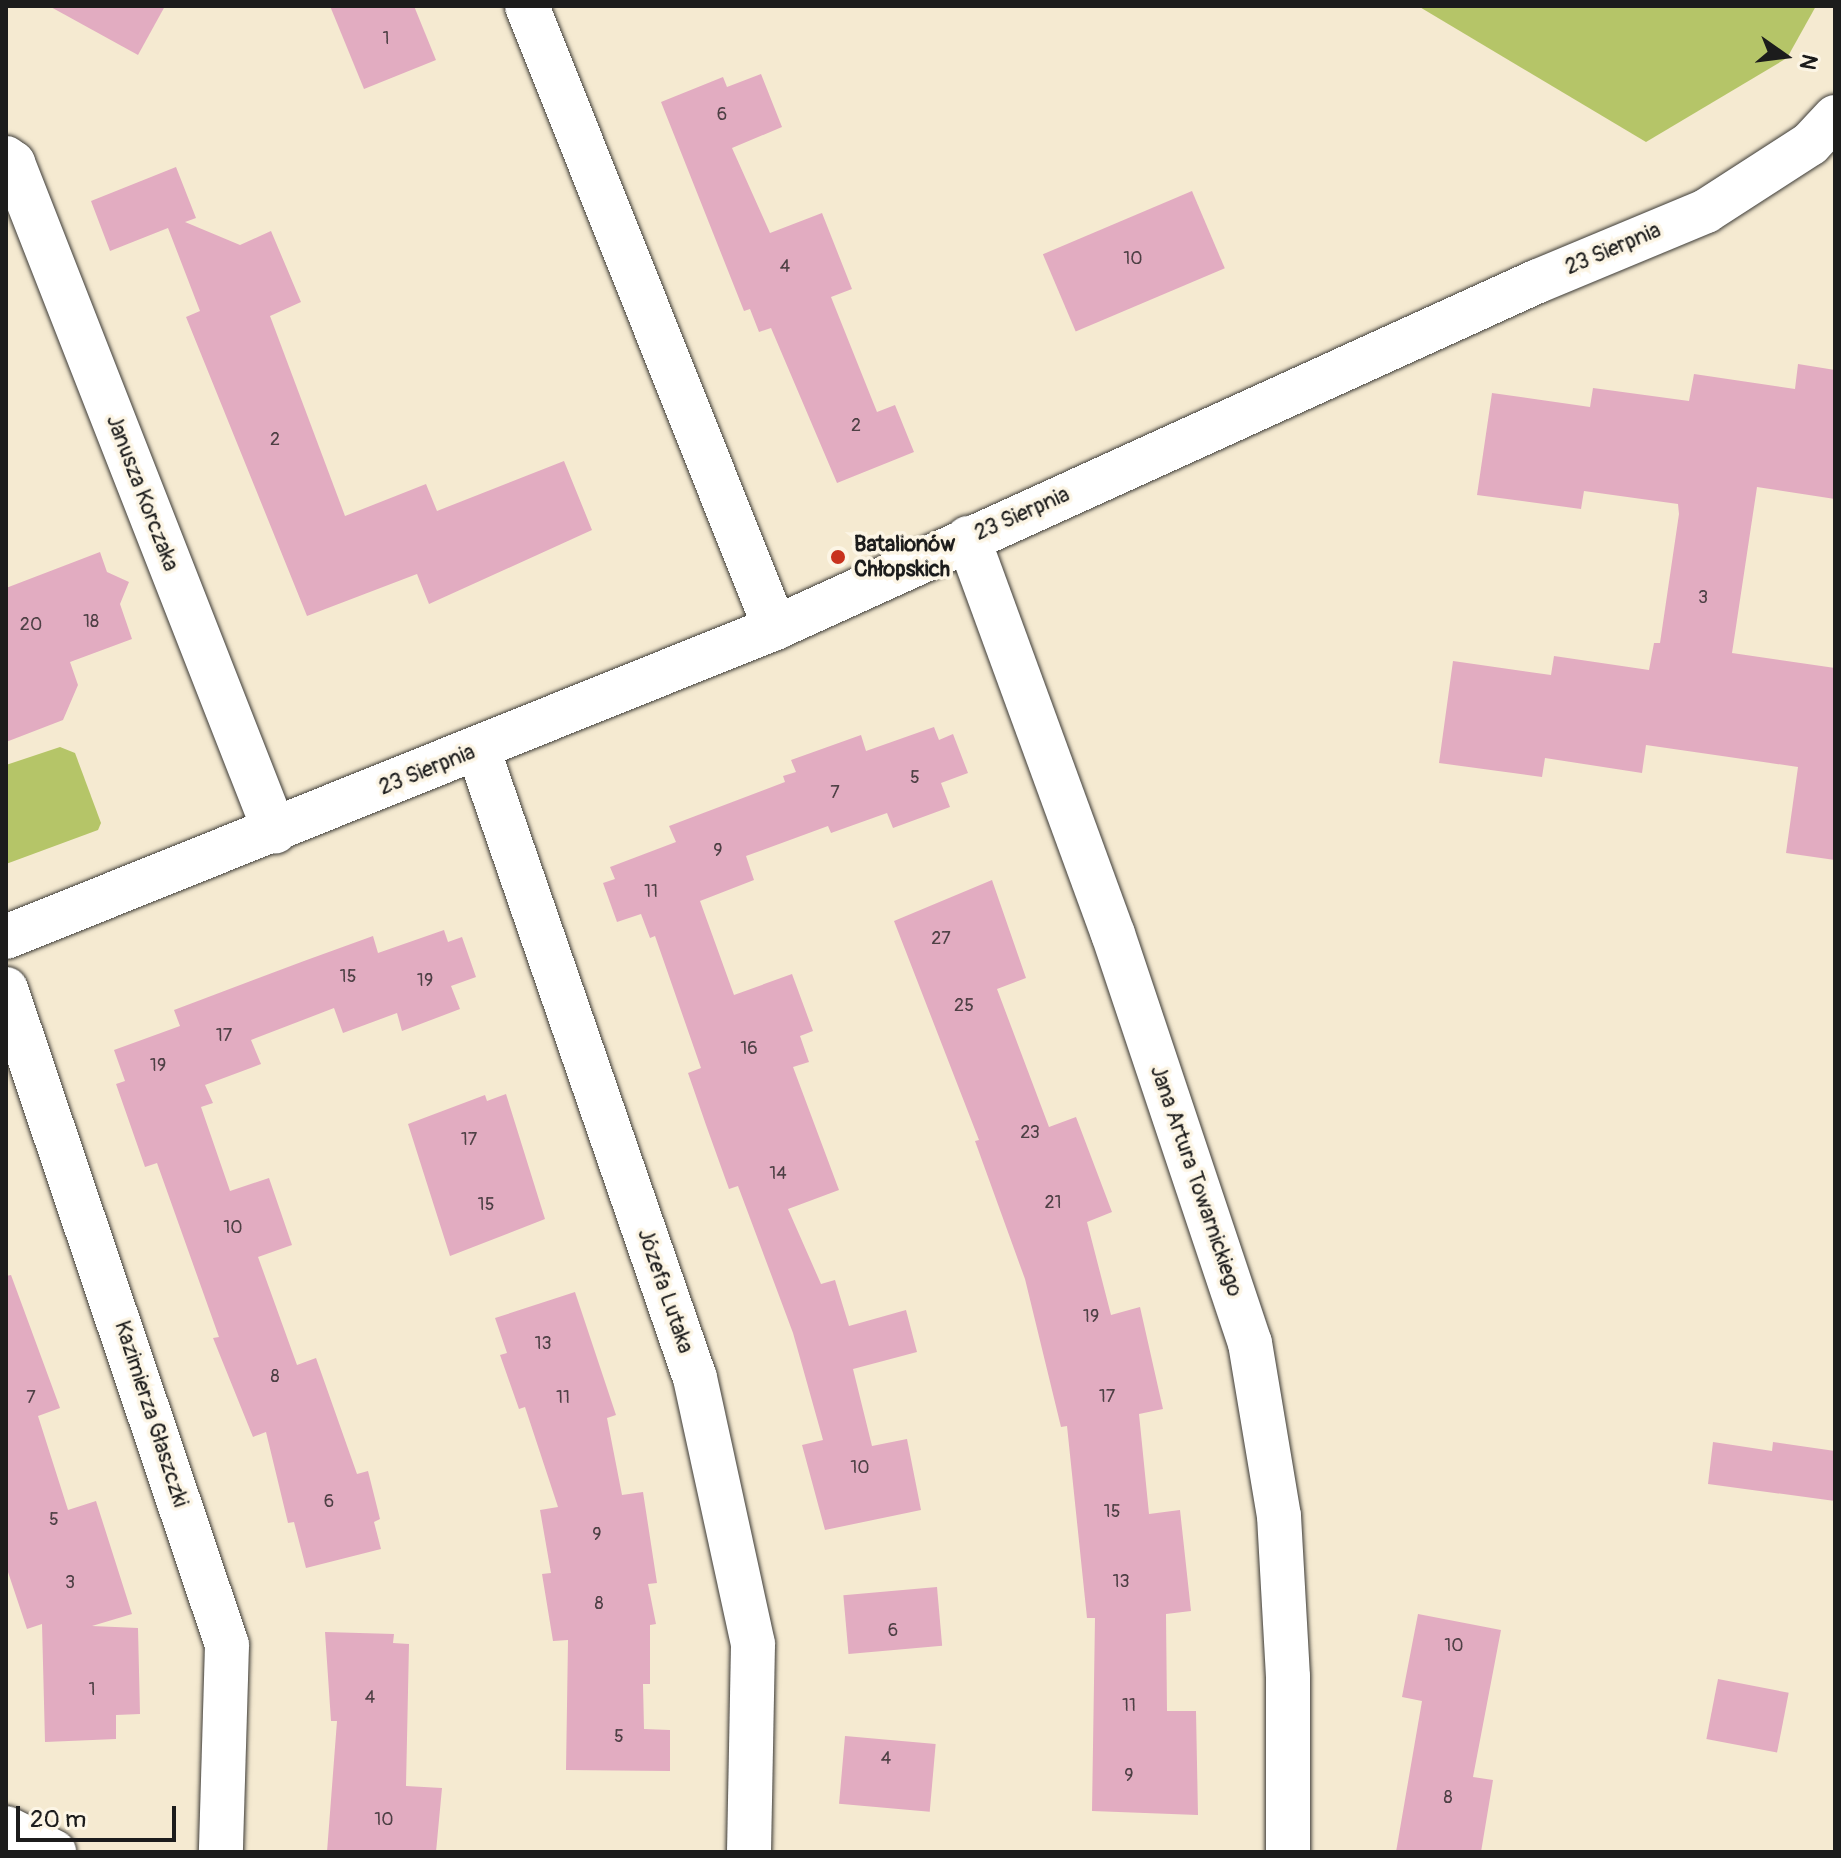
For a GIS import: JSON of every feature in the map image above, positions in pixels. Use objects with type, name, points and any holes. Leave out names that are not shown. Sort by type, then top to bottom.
[{"type":"street","points":[[527,6],[775,628]]},
{"type":"street","name":"23 Sierpnia","points":[[6,937],[275,832],[775,628],[1538,281],[1706,211],[1810,144],[1835,117]]},
{"type":"street","name":"Janusza Korczaka","points":[[6,158],[13,163],[275,832]]},
{"type":"street","name":"Jana Artura Towarnickiego","points":[[968,538],[1113,934],[1250,1343],[1279,1516],[1288,1677],[1288,1852]]},
{"type":"street","name":"Józefa Lutaka","points":[[478,749],[695,1378],[753,1644],[749,1852]]},
{"type":"street","name":"Kazimierza Głaszczki","points":[[6,989],[227,1645],[221,1852]]},
{"type":"street","points":[[6,1828],[54,1852]]},
{"type":"green space","points":[[1418,6],[1816,6],[1787,58],[1646,142]]},
{"type":"green space","points":[[60,747],[75,753],[101,823],[98,830],[6,864],[6,765]]},
{"type":"building","points":[[49,6],[165,6],[138,55]]},
{"type":"building","points":[[330,6],[414,6],[436,60],[364,89]]},
{"type":"building","points":[[761,74],[782,127],[732,148],[770,233],[822,213],[852,289],[831,297],[877,412],[895,405],[914,452],[837,483],[771,328],[759,332],[750,309],[744,311],[661,102],[723,77],[727,87]]},
{"type":"building","points":[[176,167],[196,218],[185,222],[240,245],[271,231],[301,302],[270,316],[345,516],[426,484],[437,511],[564,461],[592,530],[429,604],[417,574],[307,616],[186,317],[200,311],[168,228],[110,251],[91,201]]},
{"type":"building","points":[[1192,191],[1225,268],[1076,332],[1043,254]]},
{"type":"building","points":[[1798,364],[1835,370],[1835,499],[1757,487],[1732,653],[1835,668],[1835,860],[1786,853],[1798,767],[1646,745],[1642,773],[1545,758],[1542,777],[1439,763],[1453,661],[1551,675],[1554,656],[1649,670],[1654,643],[1660,643],[1679,514],[1678,504],[1584,491],[1581,509],[1477,495],[1492,393],[1590,407],[1593,388],[1689,401],[1694,374],[1795,389]]},
{"type":"building","points":[[100,552],[107,572],[129,582],[120,604],[132,639],[70,662],[78,685],[63,720],[6,742],[6,588]]},
{"type":"building","points":[[934,727],[939,740],[953,734],[968,773],[941,783],[950,807],[893,828],[887,813],[831,833],[828,826],[746,856],[754,880],[700,901],[734,995],[792,974],[813,1031],[800,1036],[809,1062],[793,1067],[839,1190],[788,1209],[821,1284],[835,1280],[849,1326],[906,1310],[917,1352],[853,1369],[872,1446],[907,1439],[921,1510],[825,1530],[802,1445],[823,1440],[793,1333],[738,1186],[729,1189],[706,1125],[688,1073],[701,1068],[655,936],[650,938],[641,914],[617,922],[603,883],[615,879],[610,867],[676,842],[669,826],[785,782],[783,776],[796,772],[791,760],[861,735],[866,751]]},
{"type":"building","points":[[992,880],[1026,978],[997,989],[1049,1127],[1076,1117],[1112,1212],[1087,1222],[1111,1315],[1140,1307],[1163,1409],[1139,1414],[1149,1514],[1180,1510],[1191,1611],[1166,1614],[1167,1711],[1196,1711],[1198,1815],[1092,1811],[1095,1618],[1087,1618],[1067,1426],[1061,1427],[1025,1279],[975,1141],[979,1140],[894,921]]},
{"type":"building","points":[[444,930],[448,942],[462,937],[476,977],[451,986],[460,1009],[402,1031],[397,1013],[343,1033],[334,1008],[251,1040],[261,1064],[205,1085],[213,1103],[201,1107],[230,1191],[269,1178],[292,1245],[258,1257],[297,1365],[316,1358],[357,1474],[368,1471],[380,1519],[374,1522],[381,1549],[306,1568],[294,1522],[288,1523],[266,1432],[253,1437],[213,1338],[219,1337],[157,1163],[145,1167],[116,1084],[125,1081],[114,1050],[180,1026],[174,1010],[304,961],[373,936],[378,953]]},
{"type":"building","points":[[506,1094],[545,1219],[450,1256],[408,1124],[485,1095],[487,1101]]},
{"type":"building","points":[[11,1275],[60,1408],[38,1416],[68,1510],[96,1501],[132,1614],[92,1626],[138,1628],[140,1714],[116,1715],[116,1739],[45,1742],[42,1624],[27,1629],[6,1566],[6,1276]]},
{"type":"building","points":[[575,1292],[616,1415],[607,1418],[622,1495],[643,1492],[657,1583],[648,1584],[656,1624],[650,1625],[650,1684],[643,1684],[644,1729],[670,1730],[670,1771],[566,1770],[568,1640],[553,1641],[542,1574],[551,1573],[540,1510],[558,1507],[525,1407],[519,1409],[500,1355],[507,1353],[495,1318]]},
{"type":"building","points":[[1713,1442],[1772,1451],[1773,1442],[1835,1451],[1835,1501],[1708,1484]]},
{"type":"building","points":[[937,1587],[942,1646],[848,1654],[843,1595]]},
{"type":"building","points":[[1418,1614],[1501,1630],[1473,1777],[1493,1780],[1481,1852],[1396,1852],[1422,1701],[1402,1697]]},
{"type":"building","points":[[325,1632],[394,1634],[393,1643],[409,1644],[406,1786],[442,1788],[436,1852],[327,1852],[337,1721],[331,1721]]},
{"type":"building","points":[[1718,1679],[1789,1693],[1777,1753],[1706,1739]]},
{"type":"building","points":[[845,1736],[936,1744],[930,1812],[839,1804]]},
{"type":"place","name":"Batalionów Chłopskich","points":[[838,557]]}]
